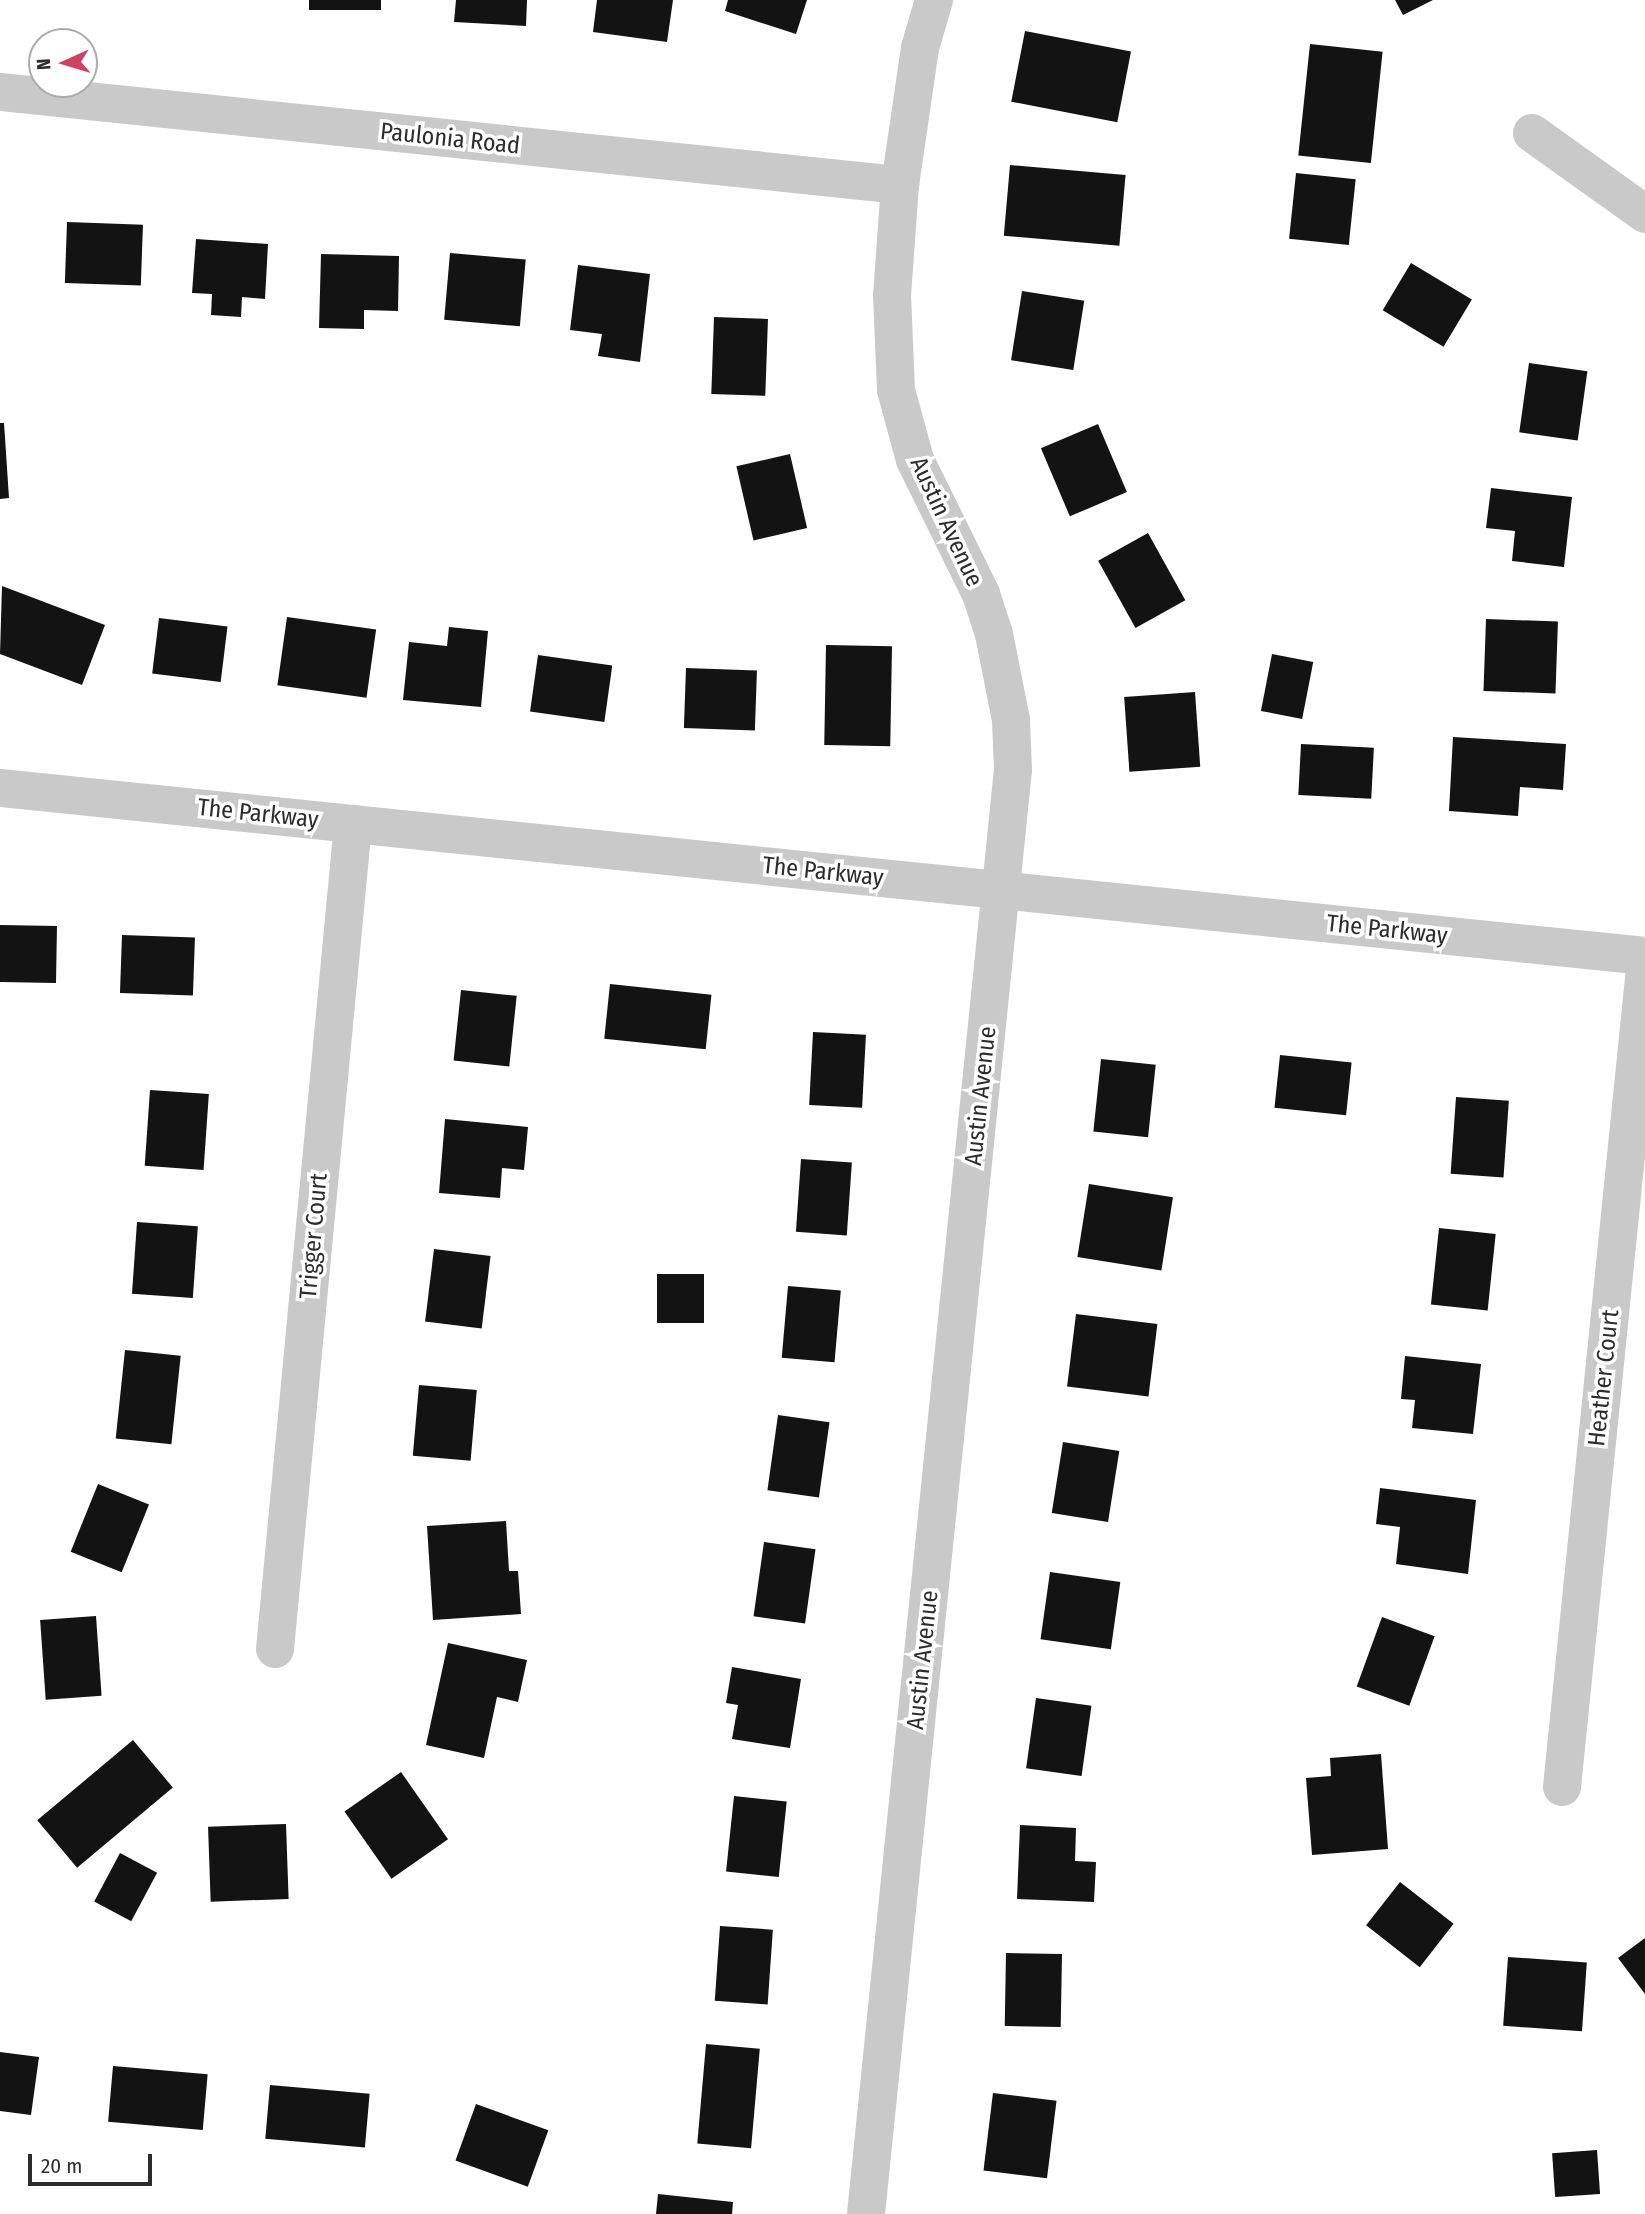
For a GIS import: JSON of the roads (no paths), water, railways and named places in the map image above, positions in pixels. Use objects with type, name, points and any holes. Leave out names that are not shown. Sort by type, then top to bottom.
[{"type":"street","name":"Austin Avenue","points":[[866,2214],[1013,770],[1012,720],[1004,671],[981,594],[915,460],[904,425],[892,346],[900,185],[919,48],[934,0]]},
{"type":"street","name":"Paulonia Road","points":[[0,92],[900,185]]},
{"type":"street","points":[[1532,133],[1645,214]]},
{"type":"street","name":"The Parkway","points":[[0,788],[1645,956]]},
{"type":"street","name":"Trigger Court","points":[[275,1649],[353,824]]},
{"type":"street","name":"Heather Court","points":[[1562,1787],[1645,969]]}]
